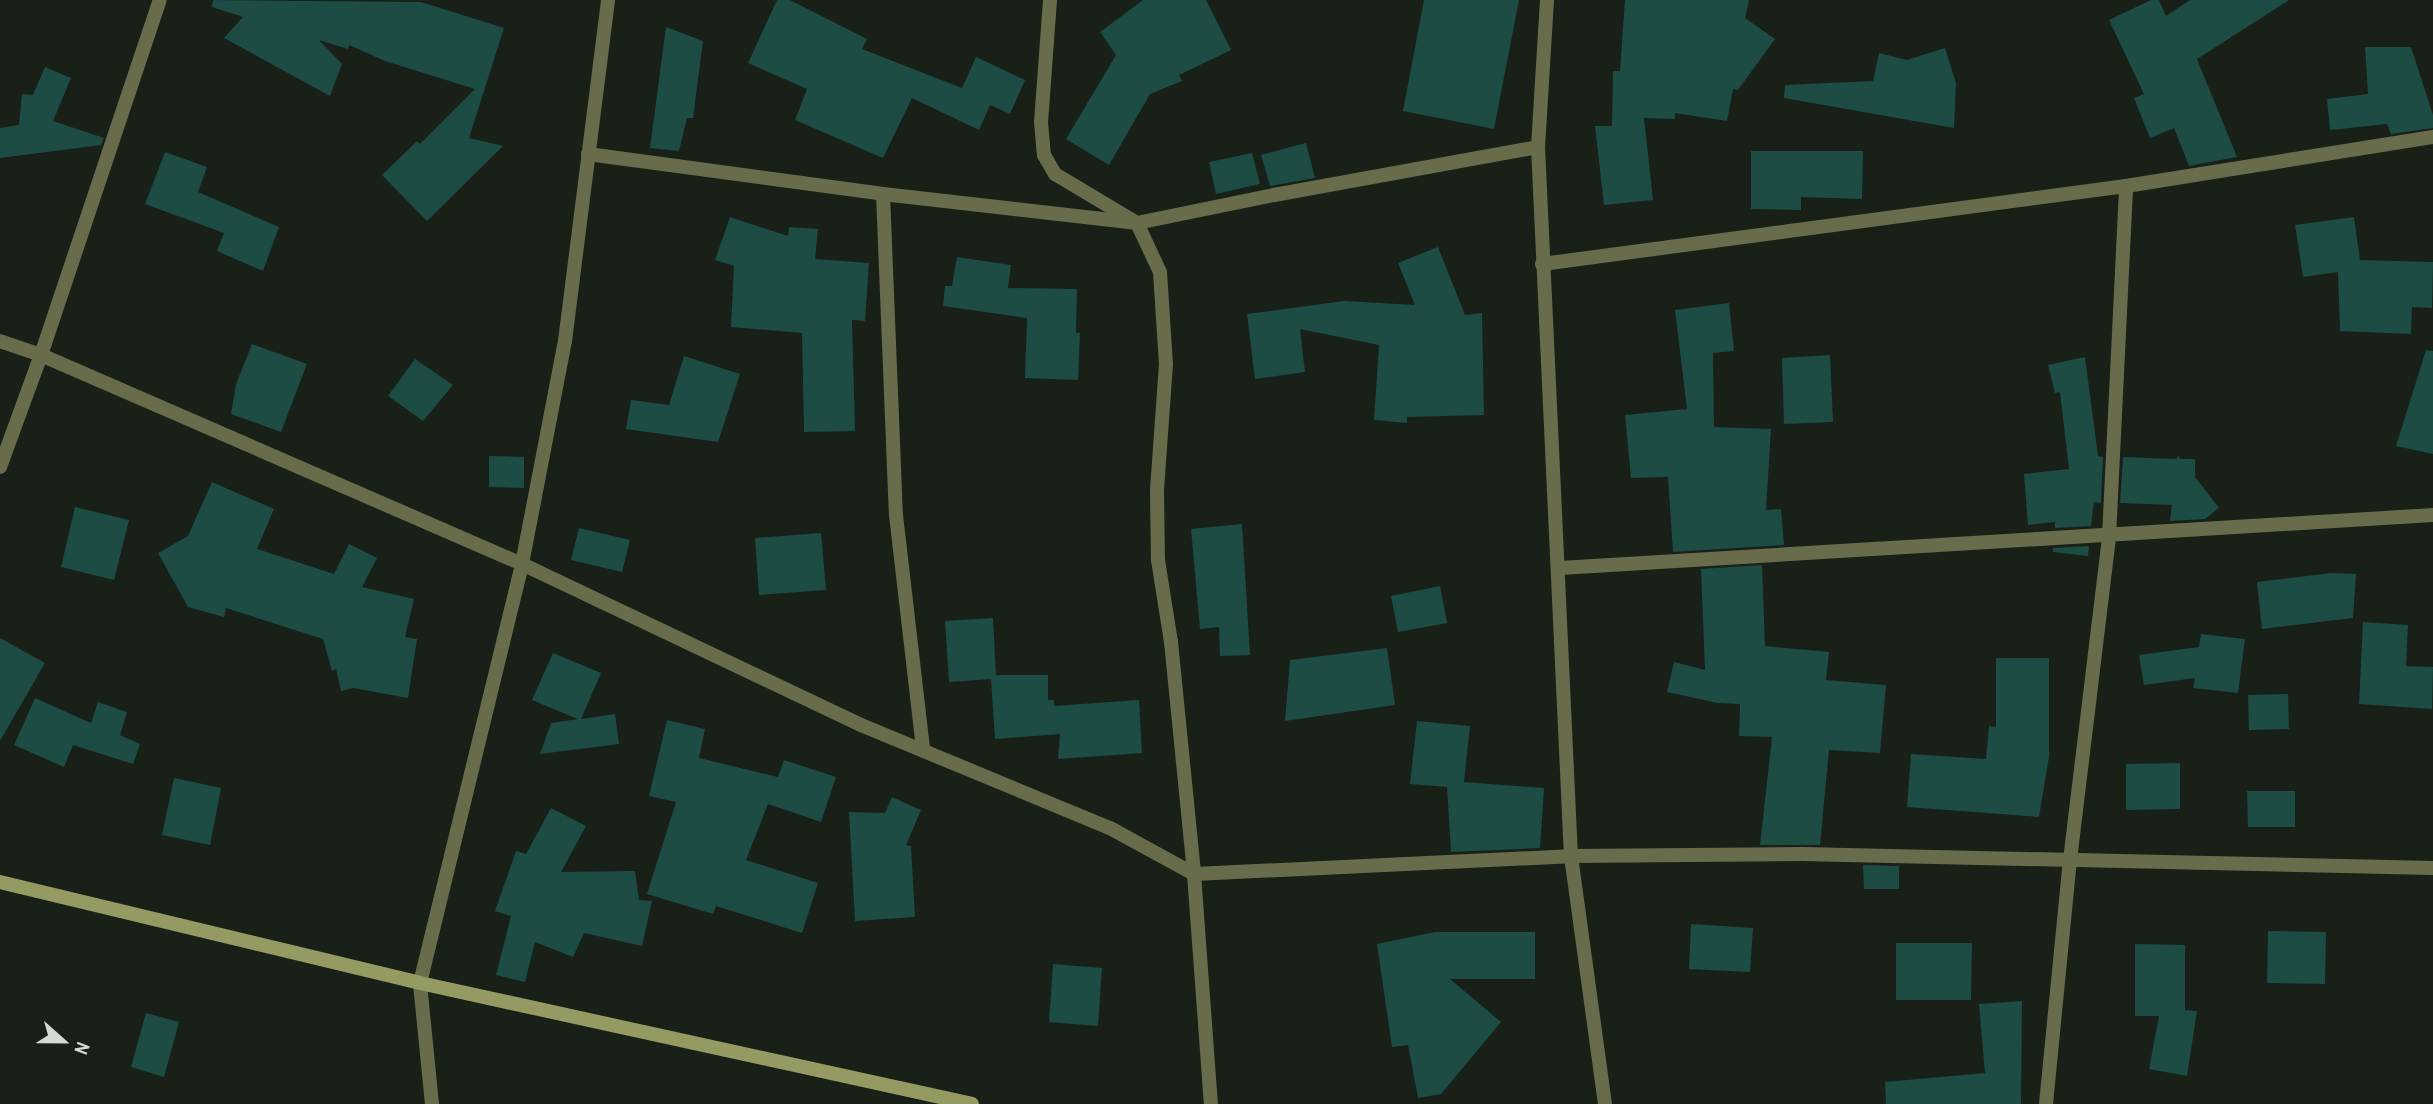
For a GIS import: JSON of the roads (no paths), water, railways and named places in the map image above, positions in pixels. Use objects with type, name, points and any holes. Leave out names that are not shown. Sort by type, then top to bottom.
[{"type":"street","points":[[0,467],[41,355],[160,0]]},
{"type":"street","points":[[432,1104],[420,983],[522,564],[565,341],[608,0]]},
{"type":"street","points":[[1051,0],[1041,122],[1045,155],[1055,174],[1137,223],[1160,272],[1166,364],[1157,491],[1158,560],[1171,642],[1194,874],[1211,1104]]},
{"type":"street","points":[[1547,0],[1538,148],[1560,568],[1571,856],[1605,1104]]},
{"type":"street","points":[[1542,264],[2126,186],[2433,137]]},
{"type":"street","points":[[588,154],[883,194],[1137,223],[1274,195],[1538,148]]},
{"type":"street","points":[[2046,1104],[2070,860],[2109,537],[2126,186]]},
{"type":"street","points":[[883,194],[895,515],[923,750]]},
{"type":"street","points":[[0,341],[41,355],[522,564],[862,725],[1110,828],[1194,874],[1571,856],[1802,854],[2433,869]]},
{"type":"street","points":[[1560,568],[2109,537],[2433,514]]},
{"type":"street","points":[[0,882],[420,983],[972,1104]]}]
